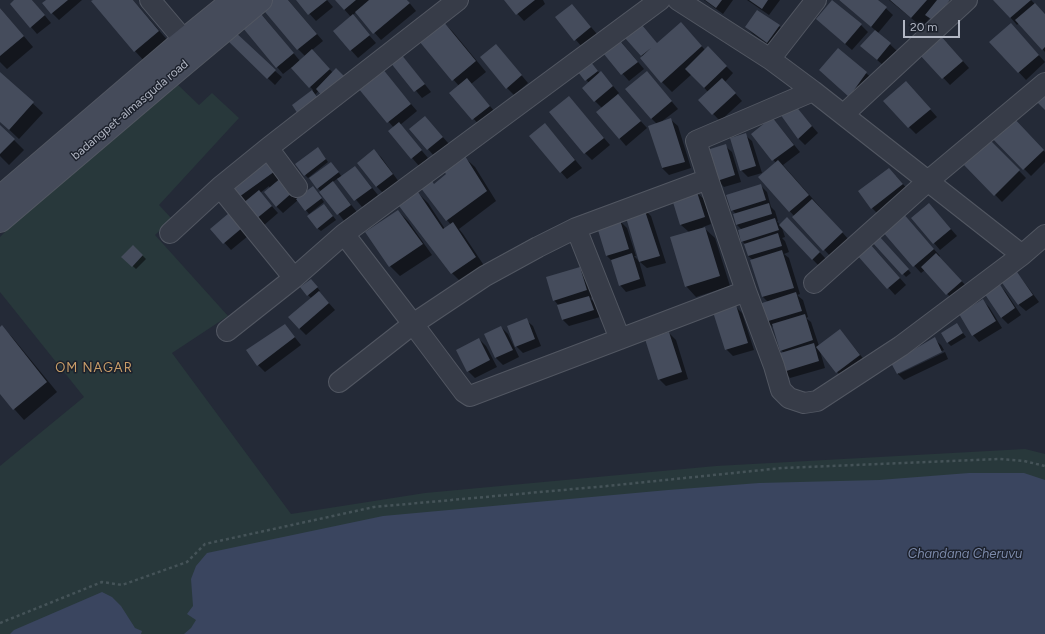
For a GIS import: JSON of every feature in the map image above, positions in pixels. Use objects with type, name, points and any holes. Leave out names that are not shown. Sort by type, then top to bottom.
[{"type":"street","points":[[150,0],[184,40]]},
{"type":"street","name":"badangpet-almasguda road","points":[[0,197],[233,0]]},
{"type":"street","name":"badangpet-almasguda road","points":[[0,221],[174,72],[261,0]]},
{"type":"street","points":[[170,233],[220,187],[268,148],[458,0]]},
{"type":"street","points":[[227,331],[294,278],[344,234],[660,0]]},
{"type":"street","points":[[678,0],[770,59],[844,114],[1022,255]]},
{"type":"street","points":[[770,59],[816,0]]},
{"type":"street","points":[[844,114],[967,0]]},
{"type":"street","points":[[814,283],[928,181],[1045,83]]},
{"type":"street","points":[[813,91],[696,141],[781,390],[789,398],[804,404],[818,402],[883,359],[1022,255],[1045,235]]},
{"type":"street","points":[[268,148],[297,187]]},
{"type":"street","points":[[339,382],[413,324],[485,276],[576,228],[708,179]]},
{"type":"street","points":[[220,187],[294,278]]},
{"type":"street","points":[[576,228],[620,339]]},
{"type":"street","points":[[344,234],[464,392],[470,396],[746,291]]},
{"type":"path","points":[[0,623],[102,582],[122,585],[187,562],[205,544],[374,507],[607,486],[782,468],[999,459],[1024,461],[1045,466]]},
{"type":"shaded area","points":[[178,85],[199,105],[212,93],[239,118],[159,205],[172,219],[155,235],[228,316],[172,353],[291,514],[425,493],[716,466],[1025,449],[1045,454],[1045,634],[0,634],[0,466],[84,397],[0,292],[0,237],[12,225]]},
{"type":"water","name":"Chandana Cheruvu","points":[[969,473],[1024,473],[1045,480],[1045,634],[184,634],[191,628],[196,620],[187,614],[193,606],[191,579],[196,566],[207,553],[383,516],[759,483],[879,480]]},
{"type":"water","points":[[102,592],[112,597],[121,606],[135,628],[142,631],[141,634],[10,634],[14,630]]},
{"type":"building","points":[[14,0],[32,0],[45,15],[30,28],[10,4]]},
{"type":"building","points":[[46,0],[68,0],[51,14],[42,3]]},
{"type":"building","points":[[133,0],[159,31],[134,52],[91,1]]},
{"type":"building","points":[[268,0],[288,0],[317,34],[297,50],[260,6]]},
{"type":"building","points":[[296,0],[327,0],[308,15]]},
{"type":"building","points":[[335,0],[356,0],[344,10]]},
{"type":"building","points":[[369,0],[407,0],[410,3],[373,34],[355,12]]},
{"type":"building","points":[[504,0],[535,0],[516,15]]},
{"type":"building","points":[[705,0],[722,0],[716,8]]},
{"type":"building","points":[[749,0],[768,0],[762,9]]},
{"type":"building","points":[[832,0],[862,24],[845,44],[816,19]]},
{"type":"building","points":[[839,0],[878,0],[887,7],[871,27]]},
{"type":"building","points":[[890,0],[927,0],[911,18]]},
{"type":"building","points":[[937,0],[950,0],[934,21],[925,15]]},
{"type":"building","points":[[993,0],[1031,0],[1010,18]]},
{"type":"building","points":[[1035,3],[1045,14],[1045,47],[1042,50],[1015,20]]},
{"type":"building","points":[[572,4],[591,27],[574,41],[555,17]]},
{"type":"building","points":[[0,8],[24,36],[0,56]]},
{"type":"building","points":[[256,8],[294,53],[276,68],[238,22]]},
{"type":"building","points":[[757,10],[780,25],[767,43],[745,27]]},
{"type":"building","points":[[353,14],[370,35],[350,51],[333,31]]},
{"type":"building","points":[[443,21],[476,61],[452,81],[419,41]]},
{"type":"building","points":[[681,22],[702,46],[661,83],[640,58],[651,48],[641,56],[625,38],[642,25],[657,43]]},
{"type":"building","points":[[1011,23],[1039,55],[1018,73],[989,42]]},
{"type":"building","points":[[233,30],[276,70],[267,79],[225,38]]},
{"type":"building","points":[[875,30],[891,43],[877,60],[860,46]]},
{"type":"building","points":[[615,35],[638,62],[621,75],[599,48]]},
{"type":"building","points":[[940,35],[963,61],[942,79],[919,54]]},
{"type":"building","points":[[496,44],[522,75],[506,89],[480,57]]},
{"type":"building","points":[[708,46],[727,66],[704,88],[685,69]]},
{"type":"building","points":[[838,48],[867,72],[849,97],[819,70]]},
{"type":"building","points":[[312,49],[330,69],[309,88],[291,68]]},
{"type":"building","points":[[397,49],[425,84],[414,92],[386,57]]},
{"type":"building","points":[[587,57],[598,71],[585,81],[574,67]]},
{"type":"building","points":[[336,68],[345,77],[324,98],[316,89]]},
{"type":"building","points":[[382,68],[411,104],[387,123],[358,88]]},
{"type":"building","points":[[601,71],[613,86],[594,102],[582,88]]},
{"type":"building","points":[[647,71],[672,101],[651,119],[625,89]]},
{"type":"building","points":[[0,72],[34,102],[9,130],[0,122]]},
{"type":"building","points":[[467,78],[490,106],[472,120],[449,93]]},
{"type":"building","points":[[722,78],[736,93],[712,115],[698,100]]},
{"type":"building","points":[[906,81],[931,109],[908,128],[883,101]]},
{"type":"building","points":[[312,90],[320,101],[300,117],[292,105]]},
{"type":"building","points":[[618,94],[641,121],[619,139],[596,112]]},
{"type":"building","points":[[1045,95],[1045,110],[1037,102]]},
{"type":"building","points":[[569,96],[604,138],[584,154],[549,112]]},
{"type":"building","points":[[795,105],[812,126],[798,139],[780,114]]},
{"type":"building","points":[[1011,115],[1044,150],[1023,170],[989,135]]},
{"type":"building","points":[[425,116],[443,137],[427,150],[409,129]]},
{"type":"building","points":[[772,117],[794,145],[772,161],[751,134]]},
{"type":"building","points":[[671,118],[685,162],[662,168],[648,126]]},
{"type":"building","points":[[399,122],[422,150],[411,159],[388,131]]},
{"type":"building","points":[[545,123],[575,160],[560,173],[529,136]]},
{"type":"building","points":[[0,125],[15,139],[0,154]]},
{"type":"building","points":[[746,133],[756,166],[740,171],[730,138]]},
{"type":"building","points":[[990,140],[1020,170],[994,196],[964,165]]},
{"type":"building","points":[[726,144],[735,175],[717,181],[707,150]]},
{"type":"building","points":[[318,147],[326,159],[304,176],[295,164]]},
{"type":"building","points":[[374,149],[393,174],[376,187],[357,163]]},
{"type":"building","points":[[267,153],[278,169],[239,197],[228,182]]},
{"type":"building","points":[[465,156],[487,191],[446,221],[420,187],[431,179],[434,184],[446,174],[442,169]]},
{"type":"building","points":[[778,160],[809,195],[789,212],[758,177]]},
{"type":"building","points":[[331,162],[339,172],[317,189],[309,178]]},
{"type":"building","points":[[355,166],[372,188],[354,201],[337,179]]},
{"type":"building","points":[[889,168],[903,184],[871,209],[858,191]]},
{"type":"building","points":[[282,177],[294,191],[276,207],[264,192]]},
{"type":"building","points":[[333,181],[351,205],[337,215],[319,192]]},
{"type":"building","points":[[761,184],[766,200],[731,211],[726,195]]},
{"type":"building","points":[[313,186],[322,198],[305,211],[296,199]]},
{"type":"building","points":[[259,190],[272,206],[256,219],[242,204]]},
{"type":"building","points":[[418,192],[443,229],[453,222],[476,257],[451,274],[399,206]]},
{"type":"building","points":[[697,192],[705,217],[680,225],[672,199]]},
{"type":"building","points":[[812,199],[843,232],[823,251],[792,217]]},
{"type":"building","points":[[769,203],[772,214],[736,225],[733,214]]},
{"type":"building","points":[[929,203],[951,229],[933,244],[911,218]]},
{"type":"building","points":[[324,204],[333,216],[317,229],[307,216]]},
{"type":"building","points":[[644,208],[660,256],[639,262],[625,214]]},
{"type":"building","points":[[398,210],[423,244],[389,267],[365,232]]},
{"type":"building","points":[[902,212],[934,249],[913,267],[882,231]]},
{"type":"building","points":[[229,213],[242,228],[223,244],[210,229]]},
{"type":"building","points":[[787,217],[820,252],[812,260],[779,225]]},
{"type":"building","points":[[775,218],[779,230],[741,242],[738,230]]},
{"type":"building","points":[[620,220],[629,249],[606,256],[597,227]]},
{"type":"building","points":[[705,227],[720,276],[685,287],[670,237]]},
{"type":"building","points":[[778,233],[782,246],[748,256],[744,244]]},
{"type":"building","points":[[879,236],[909,269],[902,275],[872,242]]},
{"type":"building","points":[[870,244],[900,278],[887,289],[857,255]]},
{"type":"building","points":[[133,245],[143,255],[132,267],[121,257]]},
{"type":"building","points":[[782,250],[794,288],[762,297],[750,260]]},
{"type":"building","points":[[632,253],[640,279],[619,286],[611,260]]},
{"type":"building","points":[[936,253],[962,281],[946,295],[921,267]]},
{"type":"building","points":[[580,267],[587,290],[553,301],[546,277]]},
{"type":"building","points":[[1015,269],[1033,295],[1018,305],[1000,280]]},
{"type":"building","points":[[311,279],[318,287],[307,296],[300,287]]},
{"type":"building","points":[[999,283],[1015,308],[1001,318],[984,293]]},
{"type":"building","points":[[319,291],[329,303],[299,329],[288,317]]},
{"type":"building","points":[[796,292],[802,311],[765,322],[759,304]]},
{"type":"building","points":[[589,296],[594,310],[562,320],[557,305]]},
{"type":"building","points":[[983,299],[996,321],[972,336],[959,314]]},
{"type":"building","points":[[736,305],[748,343],[725,350],[713,312]]},
{"type":"building","points":[[805,314],[813,340],[780,351],[772,324]]},
{"type":"building","points":[[527,318],[535,339],[515,347],[507,326]]},
{"type":"building","points":[[957,323],[963,333],[947,343],[941,333]]},
{"type":"building","points":[[285,324],[295,337],[257,366],[246,350]]},
{"type":"building","points":[[2,325],[47,382],[13,410],[0,394],[0,327]]},
{"type":"building","points":[[501,326],[513,350],[495,358],[484,334]]},
{"type":"building","points":[[840,329],[860,355],[836,373],[816,347]]},
{"type":"building","points":[[669,332],[682,372],[658,380],[645,339]]},
{"type":"building","points":[[935,337],[942,352],[897,374],[891,363]]},
{"type":"building","points":[[479,338],[490,360],[467,372],[456,350]]},
{"type":"building","points":[[814,343],[819,361],[783,372],[777,354]]},
{"type":"district","name":"OM NAGAR","points":[[94,368]]}]
